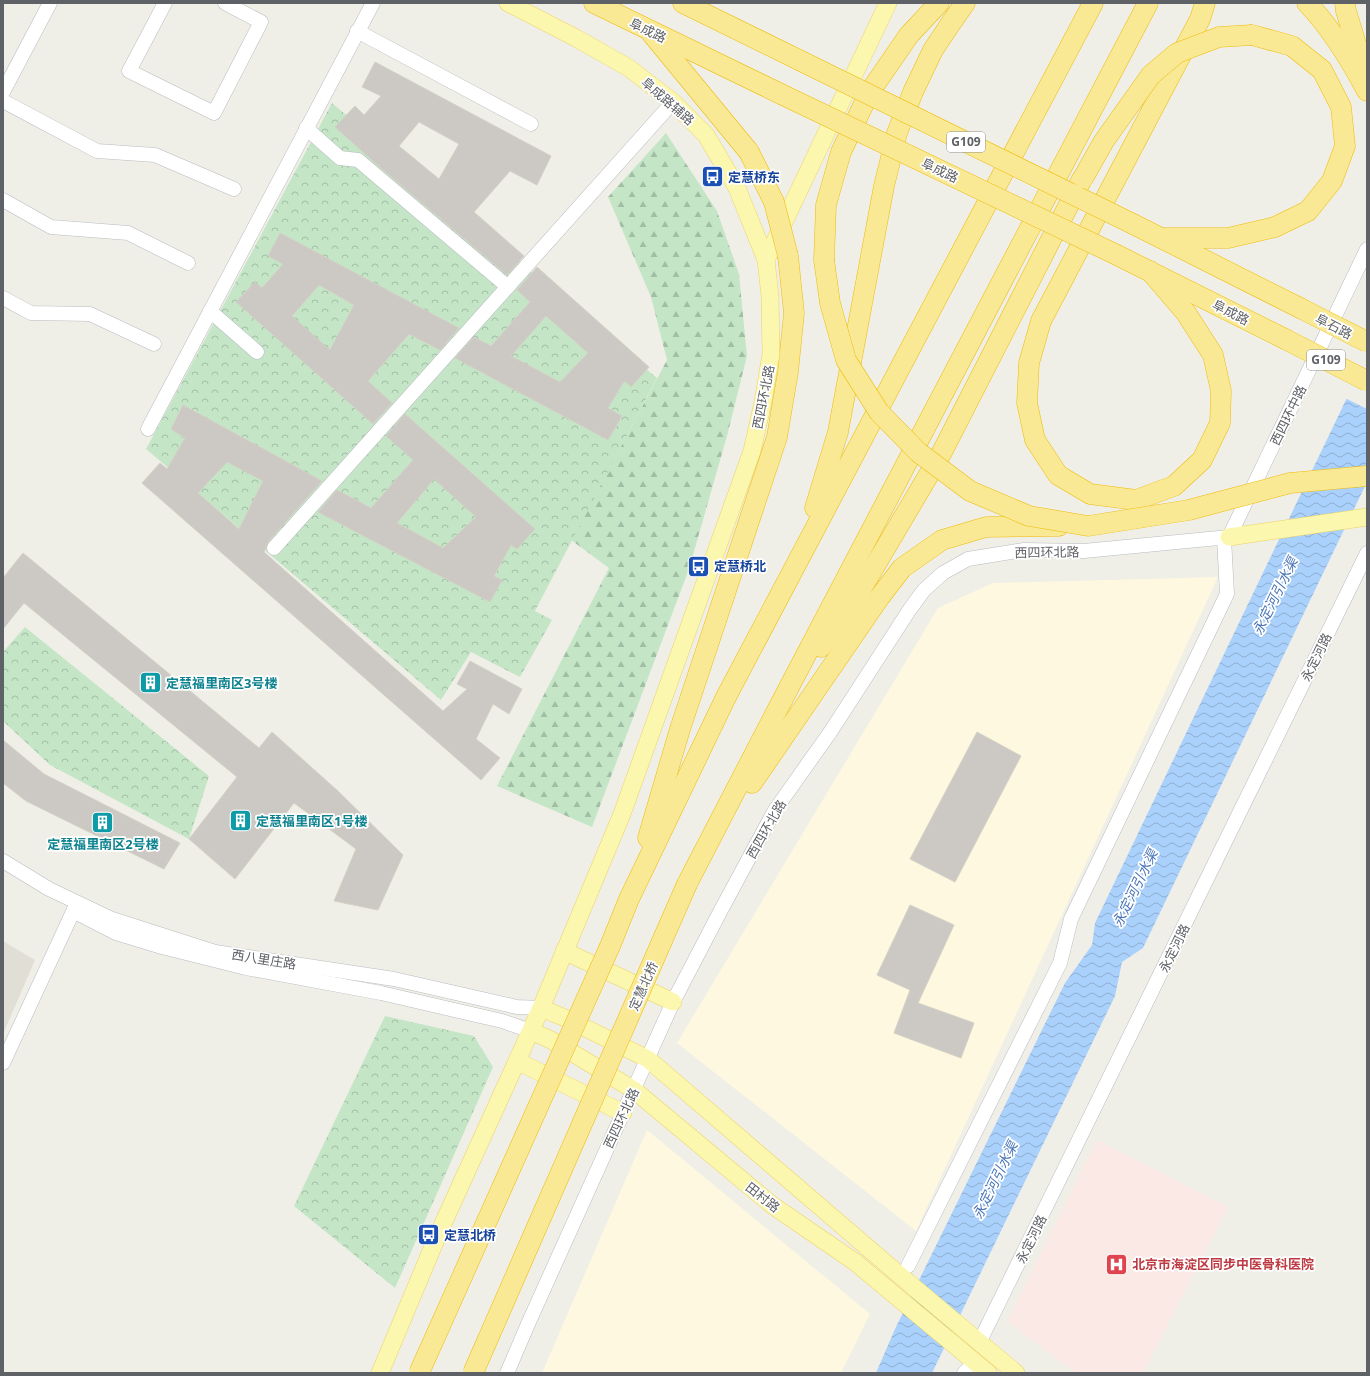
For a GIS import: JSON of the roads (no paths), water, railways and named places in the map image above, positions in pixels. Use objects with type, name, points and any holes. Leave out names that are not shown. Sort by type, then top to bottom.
[{"type":"highway","name":"阜成路","points":[[594,3],[1150,271],[1367,381]]},
{"type":"highway","name":"G109","points":[[683,3],[1162,238]]},
{"type":"highway","points":[[939,3],[909,35],[869,93],[840,152],[826,206],[824,260],[830,303],[846,360],[879,412],[918,452],[970,491],[1029,516],[1088,526]]},
{"type":"highway","points":[[801,554],[838,432],[884,186],[897,133],[913,92],[933,50],[965,3]]},
{"type":"highway","points":[[419,1373],[610,946],[629,899],[726,697],[1093,3]]},
{"type":"highway","points":[[705,850],[1148,3]]},
{"type":"highway","points":[[1150,271],[1186,312],[1213,355],[1221,391],[1220,423],[1202,460],[1174,486],[1136,500],[1090,494],[1058,475],[1035,440],[1026,403],[1029,363],[1041,321],[1200,19],[1205,3]]},
{"type":"highway","points":[[1307,3],[1321,18],[1351,60],[1367,91]]},
{"type":"highway","points":[[1345,3],[1358,53],[1367,78]]},
{"type":"highway","points":[[629,899],[680,729],[777,437],[788,372],[794,313],[788,256],[774,202],[749,152],[648,30]]},
{"type":"highway","points":[[786,693],[850,608],[941,454],[1083,178],[1104,141],[1151,75],[1177,52],[1219,36],[1252,35],[1292,46],[1322,70],[1341,107],[1345,146],[1332,180],[1308,211],[1275,227],[1228,238],[1162,238]]},
{"type":"highway","name":"阜石路","points":[[1162,238],[1367,342]]},
{"type":"highway","points":[[705,850],[879,598],[902,568],[942,540],[986,527],[1088,526],[1189,510],[1290,483],[1367,476]]},
{"type":"highway","name":"定慧北桥","points":[[473,1373],[687,884],[705,850]]},
{"type":"main road","name":"阜成路辅路","points":[[508,3],[576,38],[629,68],[673,102],[706,135],[737,188],[766,260]]},
{"type":"main road","points":[[766,260],[888,3]]},
{"type":"main road","name":"西四环北路","points":[[380,1373],[437,1237],[541,1008],[622,814],[752,451],[763,402],[770,354],[770,296],[766,260]]},
{"type":"main road","points":[[1226,538],[1366,517]]},
{"type":"main road","points":[[564,951],[674,1002]]},
{"type":"main road","points":[[541,1008],[565,1018],[648,1059],[1016,1373]]},
{"type":"main road","name":"田村路","points":[[531,1031],[551,1040],[634,1090],[772,1205],[855,1262],[901,1300],[967,1362],[988,1373]]},
{"type":"main road","points":[[517,1061],[623,1113]]},
{"type":"street","points":[[3,92],[50,3]]},
{"type":"street","points":[[165,3],[129,71],[214,113],[261,22],[225,3]]},
{"type":"street","points":[[148,429],[373,3]]},
{"type":"street","points":[[357,31],[531,124]]},
{"type":"street","points":[[3,101],[97,151],[155,155],[234,189]]},
{"type":"street","points":[[274,548],[673,102]]},
{"type":"street","points":[[306,128],[340,158],[358,160],[508,287]]},
{"type":"street","points":[[3,200],[51,227],[128,233],[188,263]]},
{"type":"street","name":"西四环中路","points":[[1226,538],[1367,249]]},
{"type":"street","points":[[3,298],[31,313],[90,314],[154,344]]},
{"type":"street","points":[[210,311],[257,352]]},
{"type":"street","points":[[908,1266],[1060,963],[1072,919],[1226,594],[1226,538]]},
{"type":"street","name":"西四环北路","points":[[507,1373],[674,1002],[775,810],[831,731],[910,609],[924,590],[943,573],[968,559],[1024,550],[1084,552],[1226,538]]},
{"type":"street","name":"永定河路","points":[[976,1339],[1367,553]]},
{"type":"street","name":"西八里庄路","points":[[3,861],[116,933],[162,947],[246,968],[381,993],[502,1020],[531,1031]]},
{"type":"street","name":"西八里庄路","points":[[3,872],[74,907],[215,952],[394,979],[517,1007],[541,1008]]},
{"type":"street","points":[[3,1064],[74,907]]},
{"type":"water","name":"永定河引水渠","points":[[1367,356],[1367,482],[1143,948],[1122,962],[1115,996],[932,1373],[876,1373],[895,1329],[1065,983],[1092,945],[1095,923]]},
{"type":"place","name":"定慧桥东","points":[[712,177]]},
{"type":"place","name":"定慧桥北","points":[[698,566]]},
{"type":"place","name":"定慧福里南区3号楼","points":[[151,683]]},
{"type":"place","name":"定慧福里南区1号楼","points":[[241,821]]},
{"type":"place","name":"定慧福里南区2号楼","points":[[103,822]]},
{"type":"place","name":"定慧北桥","points":[[429,1235]]},
{"type":"place","name":"北京市海淀区同步中医骨科医院","points":[[1117,1264]]}]
